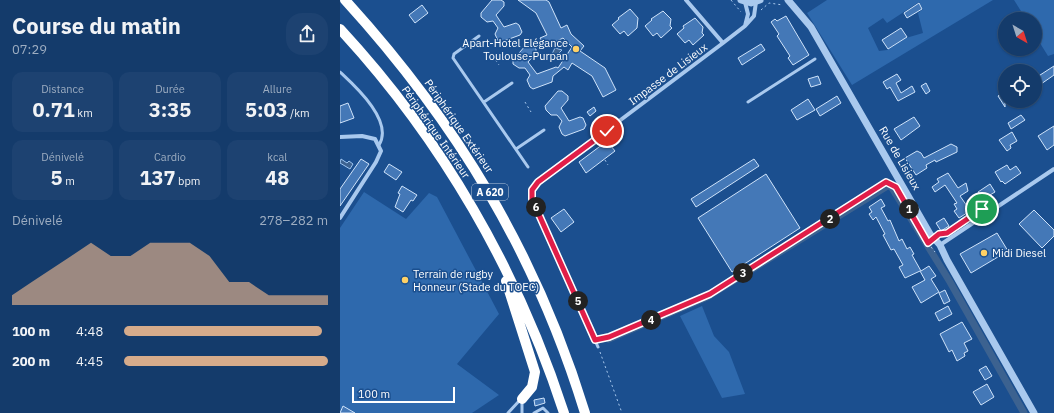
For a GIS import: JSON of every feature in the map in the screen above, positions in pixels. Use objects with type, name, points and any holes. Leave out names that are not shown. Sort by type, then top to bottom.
[{"type":"highway","name":"Périphérique Extérieur","points":[[345,0],[382,42],[435,109],[459,142],[491,193],[511,231],[541,295],[575,379],[585,413]]},
{"type":"highway","name":"Périphérique Intérieur","points":[[340,29],[380,74],[423,130],[479,218],[527,315],[564,413]]},
{"type":"highway","points":[[503,265],[510,295],[535,372],[532,387],[522,399]]},
{"type":"street","points":[[686,0],[723,43]]},
{"type":"street","points":[[745,26],[748,14],[743,1],[758,1],[755,13]]},
{"type":"street","name":"Rue de Lisieux","points":[[787,2],[812,27],[930,234],[940,245],[947,260],[1034,413]]},
{"type":"street","name":"Impasse de Lisieux","points":[[532,190],[538,182],[745,26],[752,20],[755,13]]},
{"type":"street","points":[[340,137],[371,138],[379,145],[381,151],[376,162],[340,218]]},
{"type":"street","points":[[940,245],[1054,169]]},
{"type":"lane","points":[[479,36],[454,54],[453,58],[528,167]]},
{"type":"lane","points":[[748,102],[816,59]]},
{"type":"lane","points":[[340,72],[376,112],[381,124],[382,138],[379,145]]},
{"type":"lane","points":[[484,102],[512,83]]},
{"type":"lane","points":[[516,149],[544,130]]},
{"type":"lane","name":"Impasse de Lisieux","points":[[532,190],[532,199],[598,347]]},
{"type":"lane","points":[[508,413],[522,399]]},
{"type":"lane","points":[[522,399],[522,413]]},
{"type":"lane","points":[[534,413],[543,408],[548,413]]},
{"type":"path","points":[[731,0],[740,11],[748,14]]},
{"type":"path","points":[[755,13],[769,3],[787,2]]},
{"type":"path","points":[[493,56],[500,65]]},
{"type":"path","points":[[525,102],[531,112]]},
{"type":"path","points":[[605,160],[608,165]]},
{"type":"path","points":[[595,340],[609,337],[710,294],[886,182],[896,187],[892,180]]},
{"type":"path","points":[[936,253],[928,243],[939,234],[947,233],[980,211]]},
{"type":"path","points":[[598,347],[622,413]]},
{"type":"shaded area","points":[[827,0],[993,0],[852,85],[807,13]],"holes":[[[919,2],[923,9],[918,13],[923,33],[906,38],[887,50],[879,51],[868,28],[883,18],[887,23]]]},
{"type":"shaded area","points":[[1014,0],[1054,0],[1054,54],[1048,56],[1042,46],[1042,12],[1022,12]]},
{"type":"shaded area","points":[[555,48],[562,50],[553,59],[551,56]]},
{"type":"shaded area","points":[[341,159],[347,163],[349,161],[353,164],[350,169],[340,163]]},
{"type":"shaded area","points":[[364,192],[406,219],[429,193],[437,197],[499,314],[457,364],[499,395],[472,413],[340,413],[340,228]]},
{"type":"shaded area","points":[[702,306],[714,336],[729,352],[745,394],[722,398],[680,316]]},
{"type":"building","points":[[492,0],[501,0],[504,2],[504,6],[496,15],[504,27],[516,23],[519,25],[522,32],[520,35],[501,42],[498,41],[495,34],[498,28],[493,21],[487,22],[481,17],[481,13]]},
{"type":"building","name":"Apart-Hotel Elégance Toulouse-Purpan","points":[[518,0],[546,0],[549,2],[561,28],[567,25],[571,34],[584,46],[580,51],[605,68],[616,90],[603,97],[592,76],[572,63],[568,70],[564,67],[553,76],[552,82],[533,89],[530,87],[527,80],[530,75],[525,68],[519,68],[513,64],[513,60],[526,45],[530,44],[536,49],[536,53],[528,62],[537,74],[556,67],[558,68],[572,47],[563,38],[545,47],[540,38],[547,35],[536,13]]},
{"type":"building","points":[[919,3],[922,9],[907,18],[904,13]]},
{"type":"building","points":[[422,5],[428,13],[415,23],[409,15]]},
{"type":"building","points":[[630,9],[638,18],[637,28],[628,36],[624,31],[620,34],[612,25],[619,19],[618,18]]},
{"type":"building","points":[[663,11],[671,19],[670,26],[672,28],[661,38],[657,33],[653,36],[645,26],[652,20],[651,19]]},
{"type":"building","points":[[786,16],[809,55],[793,65],[788,58],[790,56],[777,36],[779,34],[771,22],[775,19],[777,21]]},
{"type":"building","points":[[695,18],[703,27],[702,33],[704,35],[693,45],[689,40],[685,43],[677,34],[684,28],[683,26]]},
{"type":"building","points":[[901,28],[907,37],[888,49],[882,40]]},
{"type":"building","points":[[761,44],[765,50],[742,65],[738,58]]},
{"type":"building","points":[[1054,66],[1054,75],[1042,83],[1042,74]]},
{"type":"building","points":[[897,74],[901,80],[896,83],[901,93],[912,86],[915,92],[898,101],[890,87],[887,89],[883,82]]},
{"type":"building","points":[[818,76],[821,84],[811,87],[808,79]]},
{"type":"building","points":[[926,83],[930,91],[926,94],[921,86]]},
{"type":"building","points":[[558,91],[562,91],[568,96],[568,100],[561,108],[569,121],[580,117],[583,118],[586,125],[584,129],[565,136],[562,134],[559,127],[562,121],[557,115],[551,115],[546,110],[545,106]]},
{"type":"building","points":[[837,96],[841,103],[820,116],[816,109]]},
{"type":"building","points":[[808,99],[815,110],[797,120],[791,110]]},
{"type":"building","points":[[348,103],[354,118],[340,123],[340,106]]},
{"type":"building","points":[[594,107],[596,111],[590,116],[587,112]]},
{"type":"building","points":[[1021,115],[1025,120],[1011,129],[1008,123]]},
{"type":"building","points":[[914,117],[920,126],[901,140],[894,129]]},
{"type":"building","points":[[1054,126],[1054,145],[1047,150],[1038,136]]},
{"type":"building","points":[[1012,132],[1017,141],[1010,145],[1011,148],[1007,151],[999,140]]},
{"type":"building","points":[[607,141],[615,151],[586,173],[579,162]]},
{"type":"building","points":[[951,144],[957,147],[957,152],[926,165],[927,168],[916,175],[905,158],[917,151],[921,153],[924,158]]},
{"type":"building","points":[[361,159],[369,164],[340,206],[340,189]]},
{"type":"building","points":[[754,159],[759,166],[696,207],[691,199]]},
{"type":"building","points":[[389,164],[402,172],[396,180],[384,172]]},
{"type":"building","points":[[1007,165],[1010,170],[1016,166],[1021,173],[1005,184],[1002,181],[1001,182],[995,172]]},
{"type":"building","points":[[948,173],[958,188],[966,183],[968,191],[960,196],[967,206],[981,196],[984,202],[959,218],[954,211],[957,209],[954,204],[957,203],[945,185],[935,192],[932,187],[939,182],[937,179]]},
{"type":"building","points":[[766,174],[800,228],[732,272],[698,218]]},
{"type":"building","points":[[990,184],[995,192],[983,199],[978,192]]},
{"type":"building","points":[[402,186],[417,195],[413,201],[411,200],[403,212],[395,207],[400,194],[398,193]]},
{"type":"building","points":[[881,199],[885,206],[881,208],[888,221],[890,220],[899,241],[902,239],[907,249],[910,247],[914,254],[912,255],[921,271],[929,266],[936,276],[931,279],[939,292],[921,303],[912,287],[925,280],[920,271],[905,278],[899,267],[903,265],[894,249],[891,250],[876,217],[873,220],[869,214],[872,212],[869,207]]},
{"type":"building","points":[[564,209],[574,222],[561,232],[551,218]]},
{"type":"building","points":[[1034,210],[1054,230],[1054,236],[1042,248],[1019,224]]},
{"type":"building","points":[[944,218],[949,226],[941,231],[936,223]]},
{"type":"building","name":"Midi Diesel","points":[[997,233],[1008,251],[971,273],[960,254]]},
{"type":"building","points":[[945,290],[950,301],[944,304],[939,293]]},
{"type":"building","points":[[948,306],[952,314],[939,321],[935,313]]},
{"type":"building","points":[[962,322],[972,339],[964,343],[968,351],[964,353],[965,356],[957,361],[952,350],[949,352],[940,334]]},
{"type":"building","points":[[986,366],[992,376],[985,380],[979,370]]},
{"type":"building","points":[[987,384],[994,397],[981,405],[973,392]]},
{"type":"building","points":[[544,398],[545,403],[535,406],[534,400]]},
{"type":"building","points":[[343,406],[355,413],[340,413]]},
{"type":"waterway","points":[[609,339],[707,297],[889,185],[950,282],[1024,413]]},
{"type":"place","name":"Apart-Hotel Elégance Toulouse-Purpan","points":[[576,49]]},
{"type":"place","name":"Midi Diesel","points":[[984,253]]},
{"type":"place","name":"Terrain de rugby Honneur (Stade du TOEC)","points":[[405,280]]},
{"type":"route","points":[[607,131],[538,182],[532,190],[532,199],[595,340],[609,337],[710,294],[843,211],[886,182],[896,187],[928,243],[939,234],[947,233],[982,209]]}]
